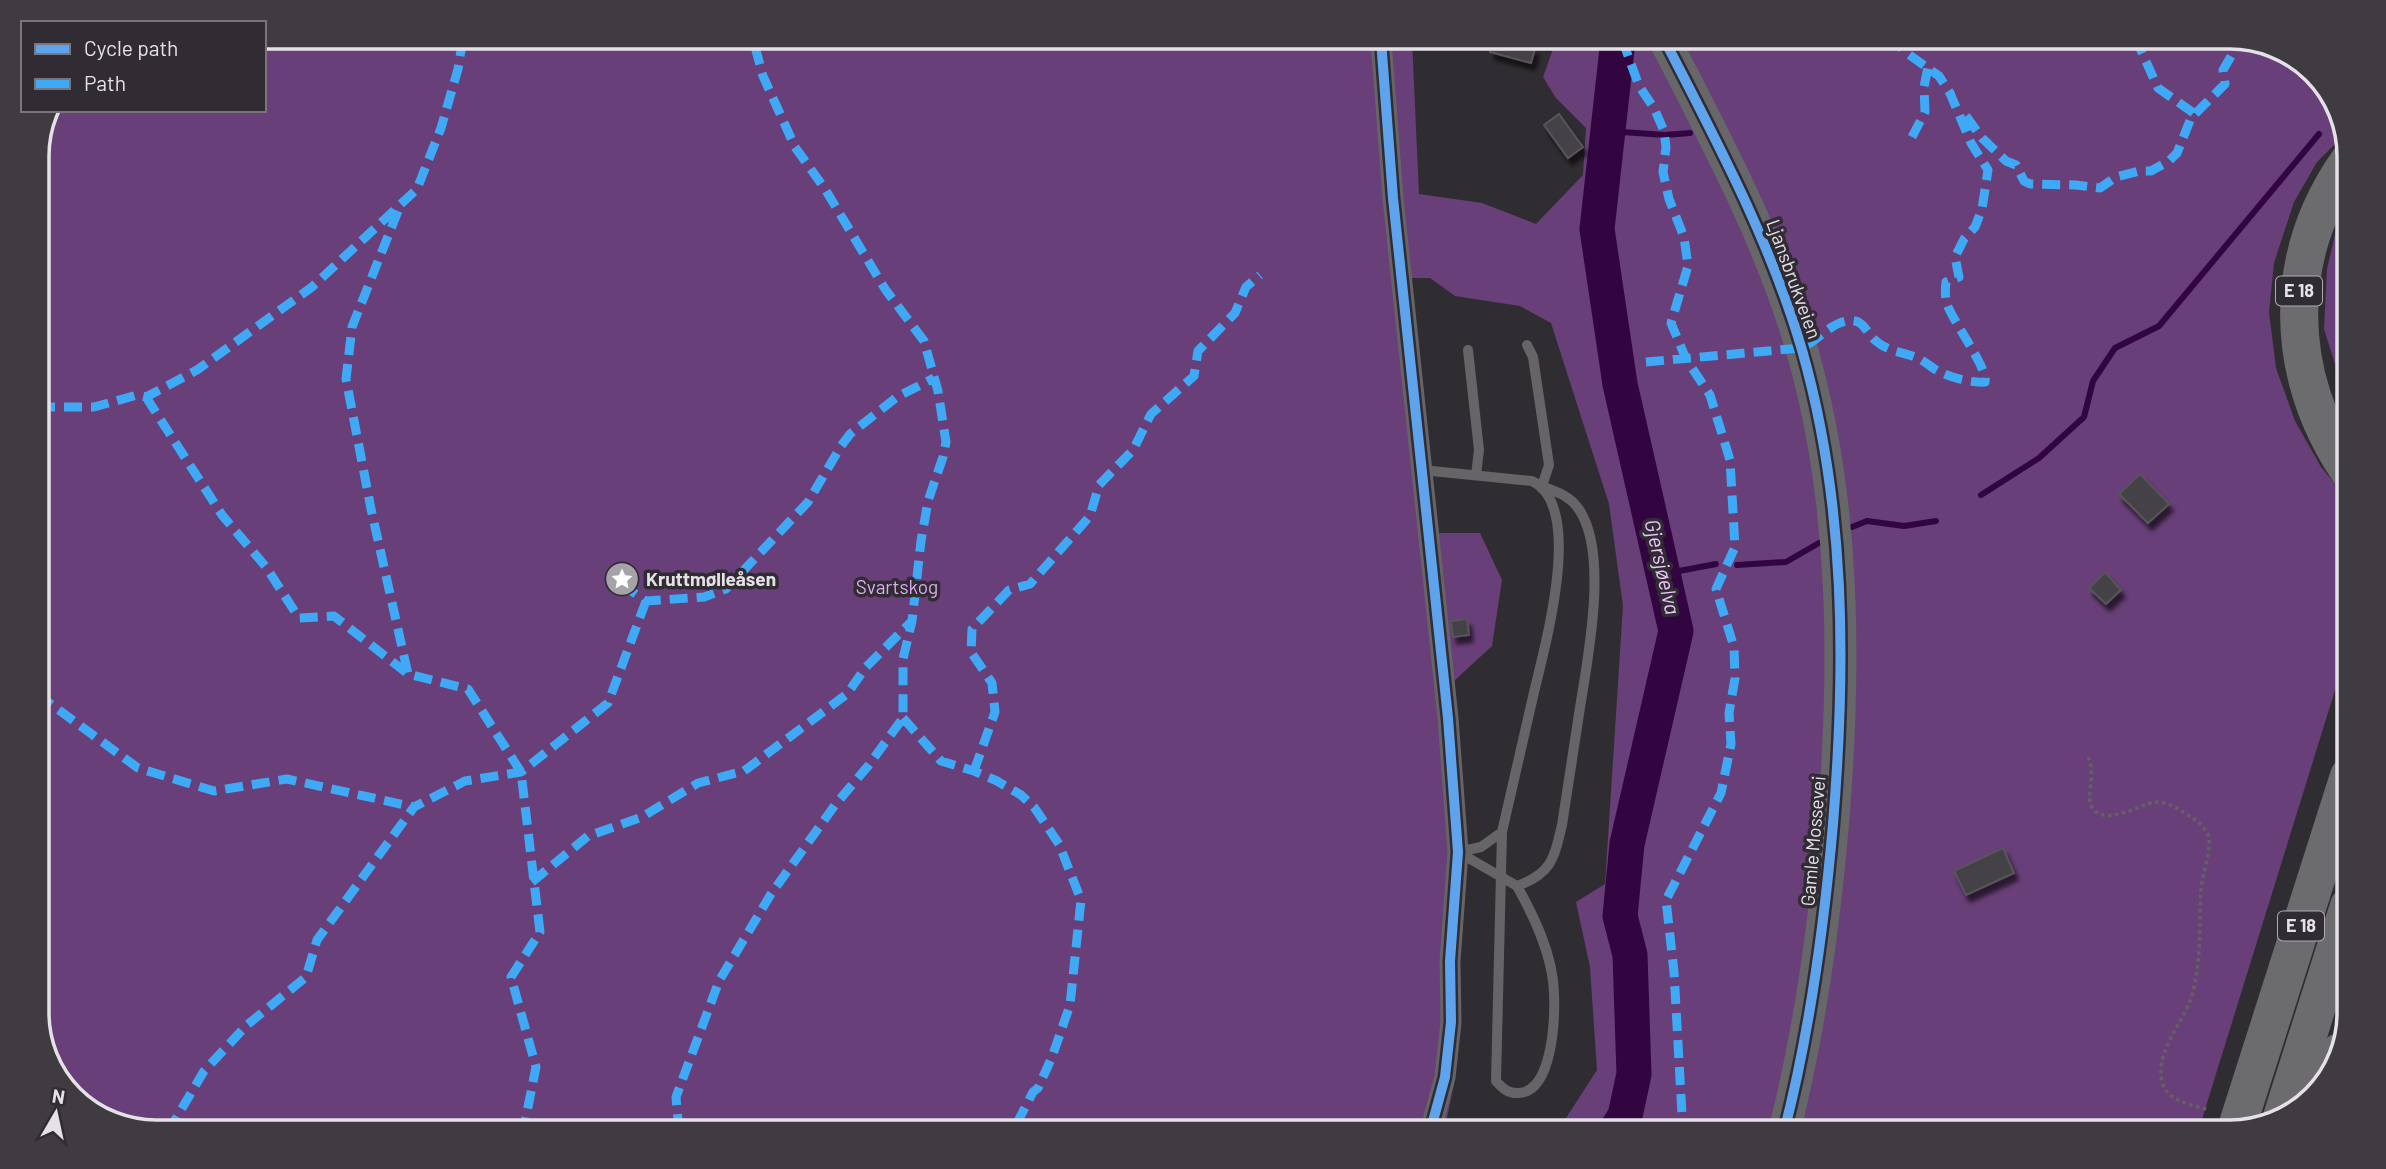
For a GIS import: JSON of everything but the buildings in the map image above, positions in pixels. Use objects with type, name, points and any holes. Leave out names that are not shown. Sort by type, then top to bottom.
[{"type":"highway","name":"E 18","points":[[2337,177],[2306,250],[2299,287],[2300,338],[2312,397],[2322,424],[2337,450]]},
{"type":"highway","points":[[2319,215],[2337,201]]},
{"type":"highway","name":"E 18","points":[[2222,1120],[2337,809]]},
{"type":"highway","name":"E 18","points":[[2286,1104],[2337,944]]},
{"type":"main road","name":"Ljansbrukveien","points":[[1669,49],[1740,188],[1784,295],[1820,421],[1830,483],[1836,548]]},
{"type":"main road","name":"Gamle Mossevei","points":[[1787,1120],[1814,993],[1831,846],[1841,696],[1836,548]]},
{"type":"street","points":[[1382,49],[1393,198],[1448,718],[1458,852],[1450,961],[1451,1022],[1445,1077],[1433,1120]]},
{"type":"lane","points":[[1458,852],[1501,877],[1517,886],[1548,955],[1554,992],[1551,1045],[1545,1070],[1527,1092],[1516,1094],[1504,1090],[1496,1082],[1501,877],[1502,832],[1556,592],[1557,528],[1553,507],[1542,486],[1549,465],[1547,440],[1532,357],[1527,345]]},
{"type":"lane","points":[[1468,350],[1479,450],[1476,475]]},
{"type":"lane","points":[[1422,470],[1532,481],[1566,496],[1578,508],[1588,527],[1594,582],[1591,630],[1562,825],[1548,869],[1533,880],[1517,886]]},
{"type":"lane","points":[[1458,852],[1481,847],[1502,832]]},
{"type":"path","points":[[2088,757],[2093,771],[2090,804],[2100,814],[2115,814],[2151,803],[2163,803],[2196,819],[2209,836],[2192,993],[2169,1043],[2161,1072],[2164,1087],[2171,1097],[2222,1120]]},
{"type":"green space","name":"Svartskog","points":[[266,49],[1412,49],[1419,194],[1482,203],[1536,224],[1583,175],[1586,128],[1556,98],[1543,77],[1552,49],[2230,49],[2258,53],[2277,60],[2301,76],[2319,97],[2331,122],[2336,143],[2317,162],[2294,202],[2274,263],[2269,312],[2276,368],[2295,421],[2321,467],[2337,486],[2337,684],[2202,1120],[1565,1120],[1597,1070],[1590,967],[1576,902],[1605,884],[1623,606],[1609,504],[1551,323],[1520,306],[1455,296],[1430,278],[1408,278],[1439,533],[1480,533],[1502,580],[1492,646],[1454,681],[1454,1084],[1446,1120],[156,1120],[128,1116],[109,1109],[91,1098],[91,1078],[72,1078],[67,1072],[55,1047],[49,1020],[49,149],[59,112],[266,112]]},
{"type":"green space","points":[[2337,226],[2337,371],[2324,329],[2327,269]]},
{"type":"waterway","name":"Gjersjøelva","points":[[1617,49],[1597,229],[1620,384],[1676,631],[1627,844],[1620,916],[1630,955],[1634,1074],[1622,1120]]},
{"type":"waterway","points":[[1608,131],[1665,135],[1690,133]]},
{"type":"waterway","points":[[1981,495],[2039,458],[2084,417],[2093,381],[2115,348],[2159,326],[2319,134]]},
{"type":"waterway","points":[[1852,527],[1867,521],[1904,526],[1936,521]]},
{"type":"waterway","points":[[1737,565],[1786,562],[1819,543]]},
{"type":"waterway","points":[[1663,574],[1716,564]]},
{"type":"marked path","points":[[49,407],[94,407],[137,395],[146,397],[197,370],[312,287],[417,189],[441,128],[461,49]]},
{"type":"marked path","points":[[678,1120],[676,1097],[719,981],[771,894],[835,805],[903,718],[903,659],[912,621],[921,541],[928,501],[946,442],[938,391],[924,341],[885,289],[825,189],[795,147],[763,76],[756,49]]},
{"type":"marked path","points":[[1626,49],[1639,86],[1654,108],[1664,131],[1666,147],[1663,172],[1669,199],[1684,237],[1688,266],[1671,323],[1686,359],[1710,395],[1730,460],[1735,547],[1716,589],[1734,647],[1735,678],[1729,713],[1731,744],[1721,793],[1666,900],[1674,972],[1682,1120]]},
{"type":"marked path","points":[[1646,362],[1801,348],[1835,326],[1853,321],[1861,324],[1885,347],[1918,358],[1949,376],[1985,382],[1981,366],[1950,312],[1945,290],[1946,282],[1959,277],[1955,257],[1964,239],[1975,227],[1982,209],[1988,170],[1971,143],[1950,93],[1939,76],[1902,49]]},
{"type":"marked path","points":[[2140,49],[2158,88],[2195,114]]},
{"type":"marked path","points":[[1966,116],[1982,138],[2006,161],[2016,165],[2024,181],[2030,184],[2100,188],[2116,177],[2151,171],[2177,153],[2191,118],[2225,84],[2223,70],[2235,49]]},
{"type":"marked path","points":[[1912,137],[1925,112],[1924,87],[1928,67]]},
{"type":"marked path","points":[[398,211],[352,327],[346,379],[371,509],[408,674]]},
{"type":"marked path","points":[[974,771],[995,712],[992,683],[971,652],[972,629],[1009,590],[1030,584],[1090,516],[1099,485],[1133,450],[1151,414],[1194,376],[1198,351],[1235,313],[1246,287],[1260,275]]},
{"type":"marked path","points":[[621,584],[646,601],[704,597],[726,589],[808,502],[850,434],[897,397],[934,378]]},
{"type":"marked path","points":[[146,397],[222,515],[266,567],[299,618],[334,616],[408,674],[468,689],[521,772],[540,932],[511,977],[536,1067],[525,1120]]},
{"type":"marked path","points":[[175,1120],[204,1071],[247,1025],[306,977],[317,940],[414,807],[465,781],[521,772],[608,703],[646,601]]},
{"type":"marked path","points":[[532,882],[588,836],[642,817],[698,783],[744,771],[847,694],[866,667],[912,621]]},
{"type":"marked path","points":[[49,703],[138,768],[214,791],[287,779],[414,807]]},
{"type":"marked path","points":[[903,718],[941,761],[997,781],[1021,795],[1034,807],[1059,844],[1081,900],[1070,1005],[1052,1057],[1038,1088],[1033,1092],[1019,1120]]},
{"type":"cycle path","points":[[1382,49],[1393,198],[1448,718],[1458,852],[1450,961],[1451,1022],[1445,1077],[1433,1120]]},
{"type":"cycle path","points":[[1669,49],[1741,191],[1789,309],[1816,408],[1835,526],[1841,645],[1833,824],[1815,979],[1787,1120]]},
{"type":"place","name":"Kruttmølleåsen","points":[[622,579]]}]
